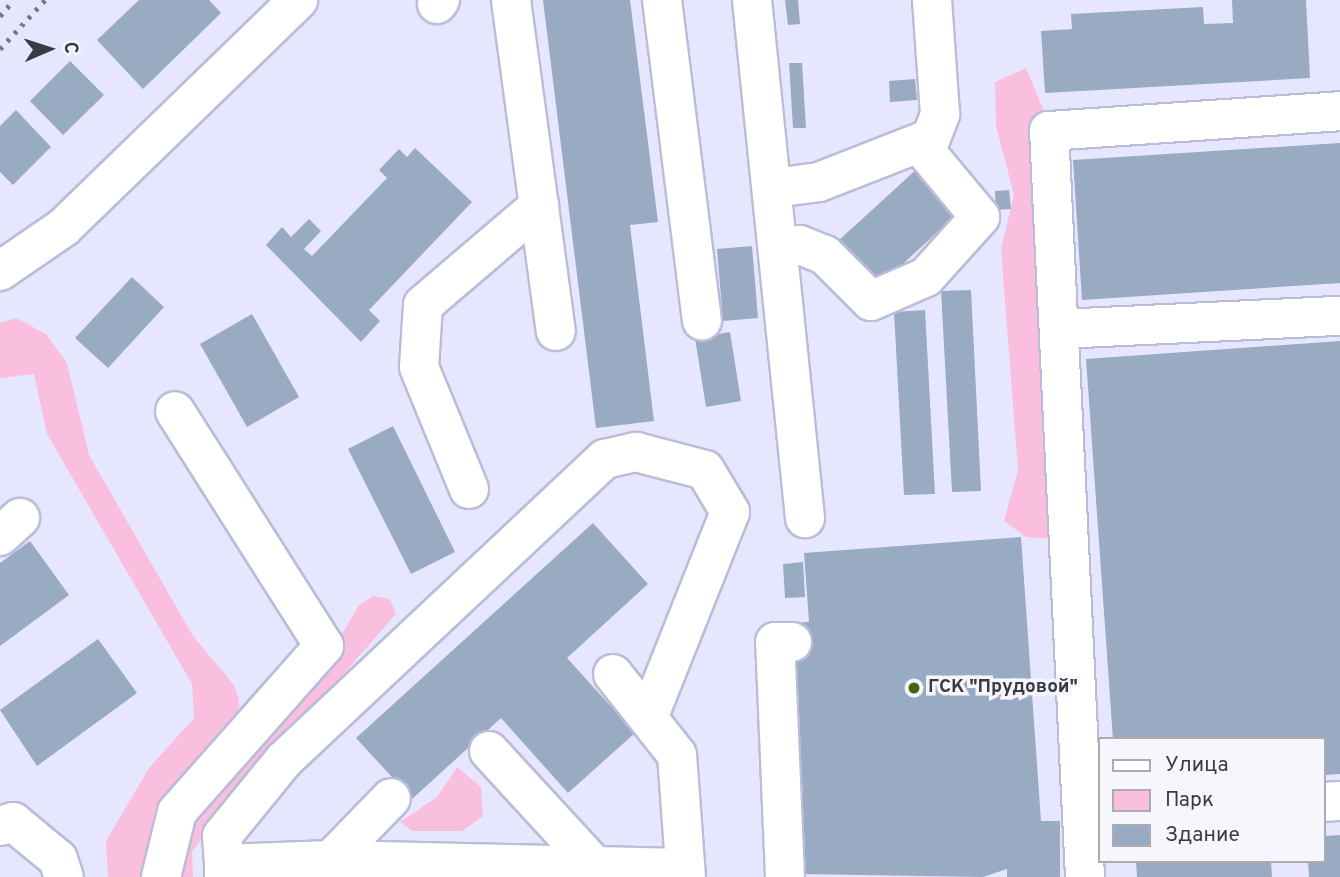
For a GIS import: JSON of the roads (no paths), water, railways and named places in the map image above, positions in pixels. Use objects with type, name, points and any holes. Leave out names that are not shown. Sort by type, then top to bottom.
[{"type":"lane","points":[[0,271],[64,227],[298,0]]},
{"type":"lane","points":[[512,0],[556,331]]},
{"type":"lane","points":[[662,0],[702,321]]},
{"type":"lane","points":[[752,0],[774,188],[805,518]]},
{"type":"lane","points":[[774,188],[820,182],[921,146],[938,127],[940,114],[932,0]]},
{"type":"lane","points":[[1085,877],[1090,816],[1049,131],[1340,111]]},
{"type":"lane","points":[[778,247],[800,245],[825,255],[871,301],[926,277],[980,217],[921,146]]},
{"type":"lane","points":[[469,489],[419,367],[423,306],[539,206]]},
{"type":"lane","points":[[1060,329],[1340,316]]},
{"type":"lane","points":[[161,877],[177,812],[324,646],[175,411]]},
{"type":"lane","points":[[613,674],[649,716],[677,755],[686,873],[594,865],[331,860],[224,870],[222,836],[284,760],[605,459],[636,452],[705,470],[730,512],[649,716]]},
{"type":"lane","points":[[785,877],[790,837],[789,734],[775,642],[792,642]]},
{"type":"lane","points":[[489,751],[594,865]]},
{"type":"lane","points":[[331,860],[391,798]]},
{"type":"lane","points":[[0,826],[13,822],[58,859],[64,877]]},
{"type":"railway","points":[[0,16],[14,0]]},
{"type":"railway","points":[[0,49],[45,0]]},
{"type":"place","name":"ГСК \"Прудовой\"","points":[[914,688]]}]
